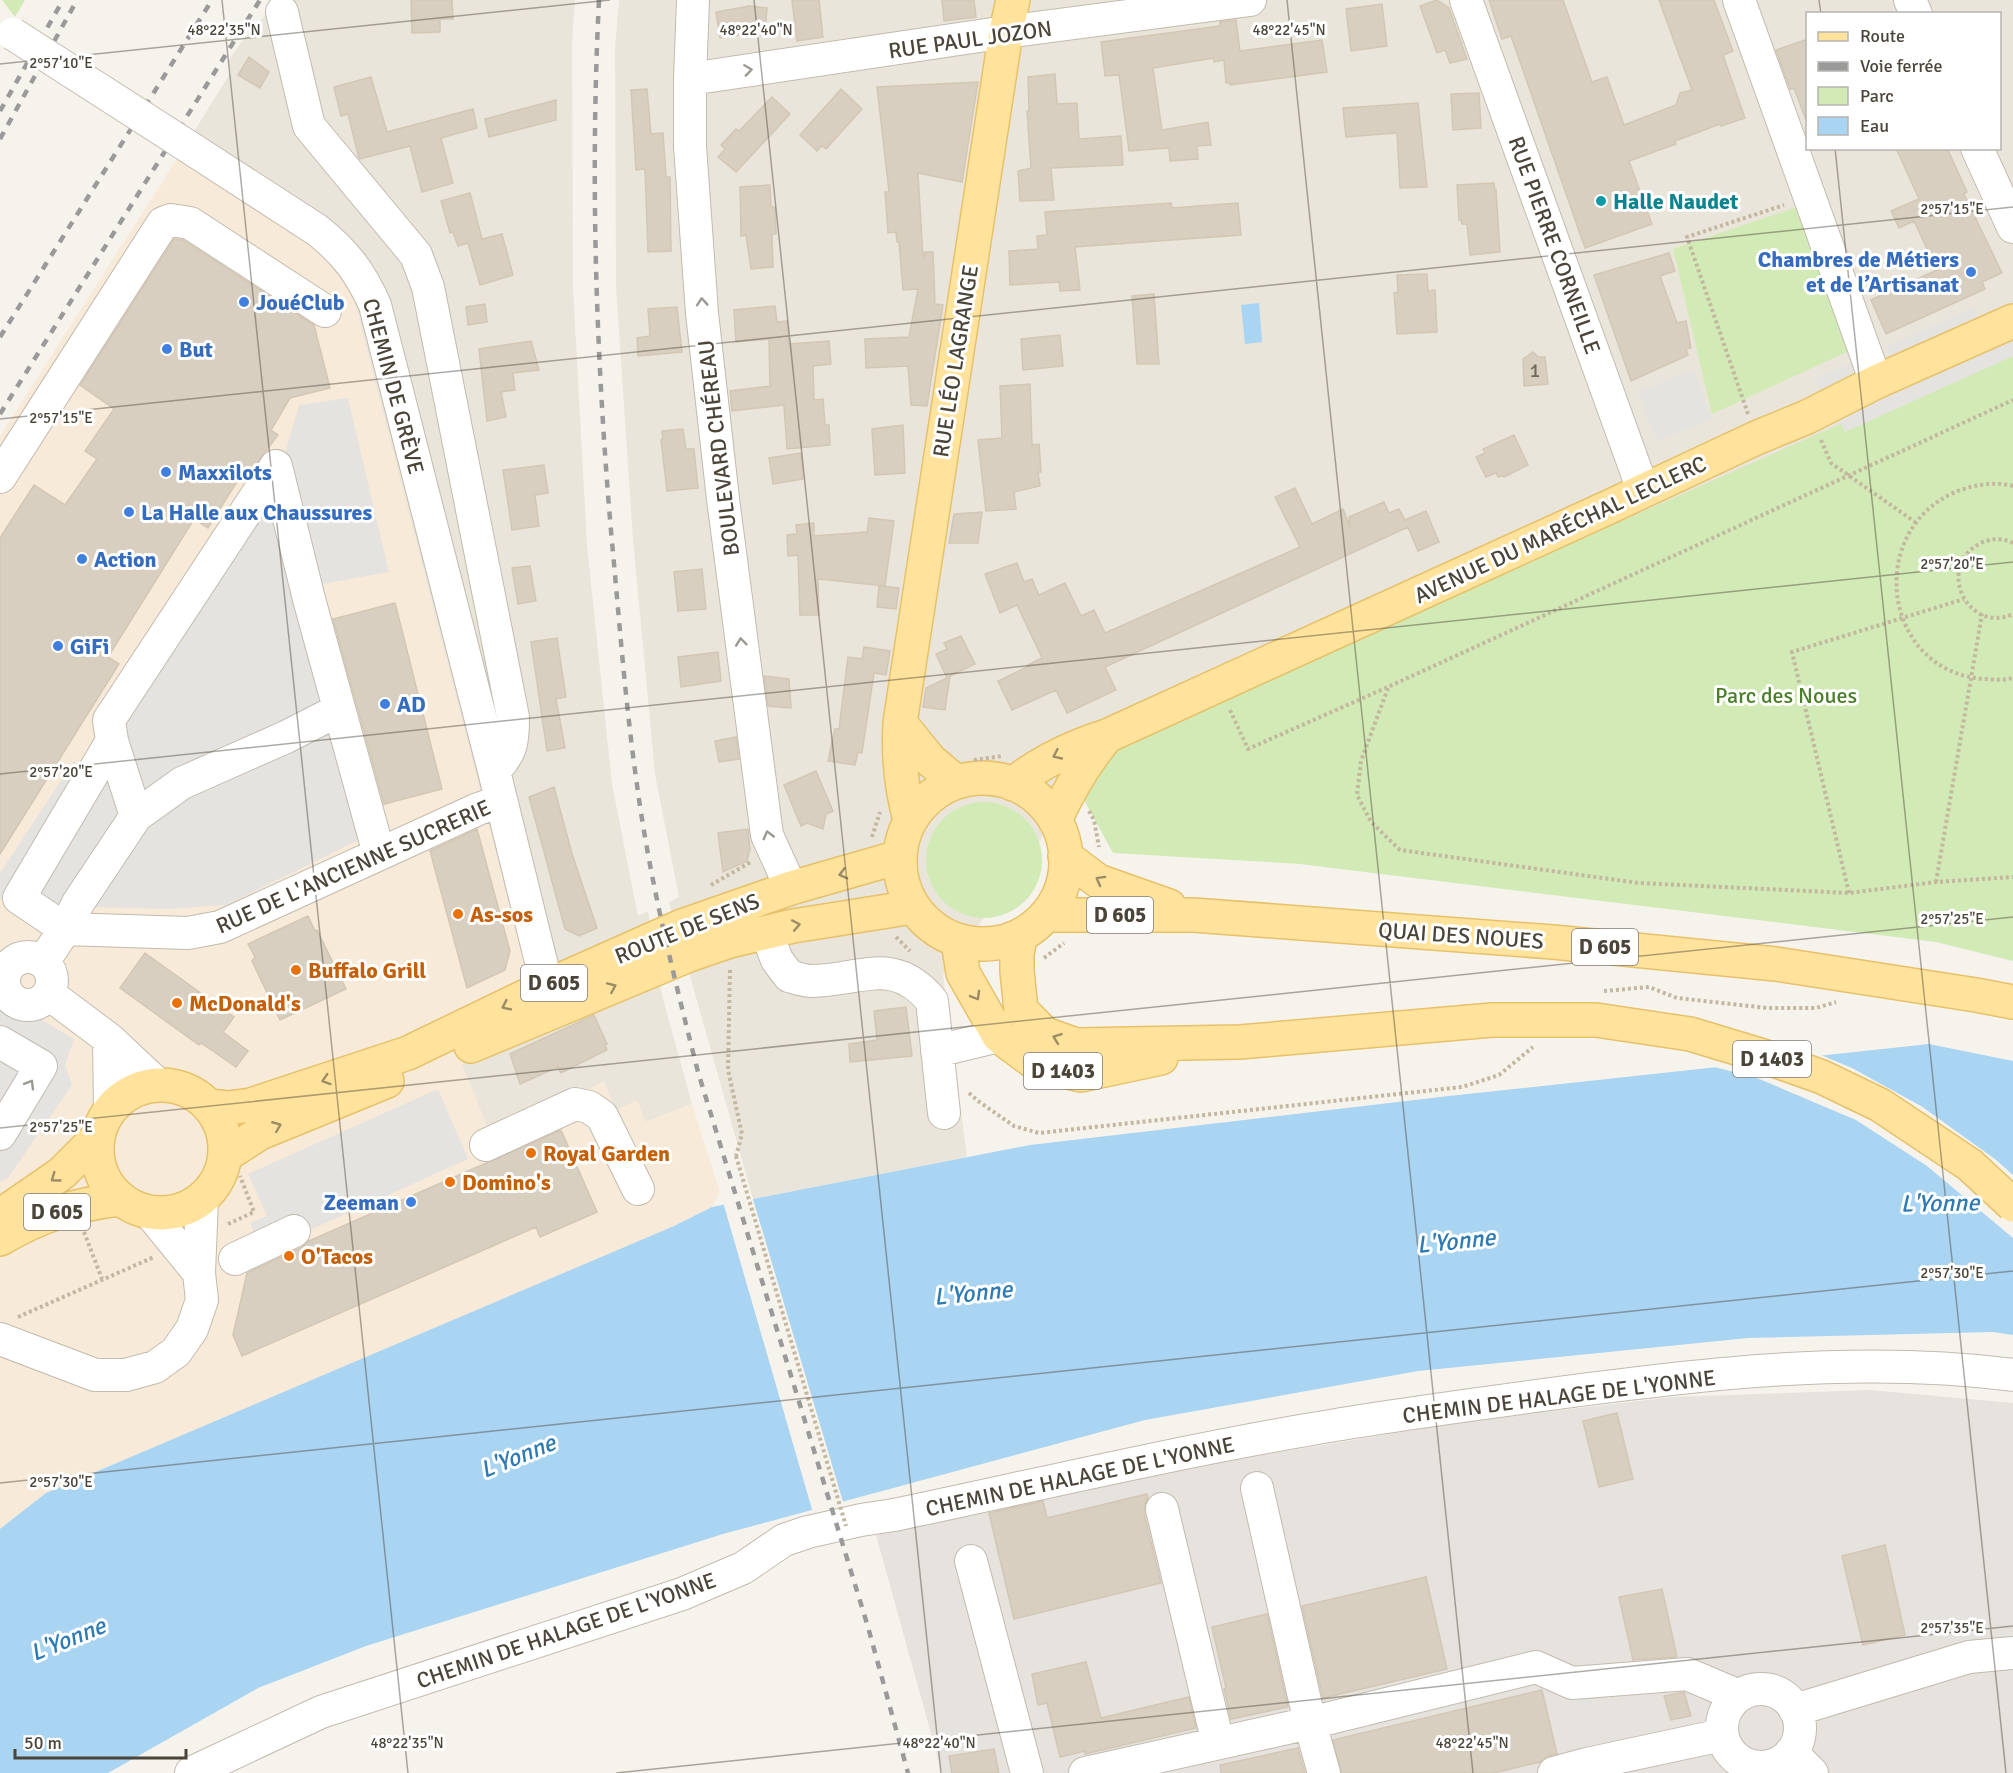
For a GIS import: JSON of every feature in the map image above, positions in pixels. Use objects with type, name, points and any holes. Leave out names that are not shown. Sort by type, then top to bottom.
[{"type":"main road","name":"RUE LÉO LAGRANGE","points":[[910,820],[898,756],[900,723],[1006,32],[1013,0]]},
{"type":"main road","name":"AVENUE DU MARÉCHAL LECLERC","points":[[1013,770],[1046,760],[1078,745],[1107,736],[2013,321]]},
{"type":"main road","points":[[900,723],[930,760],[964,771],[975,778],[994,779],[1013,770],[1055,820],[1062,837],[1065,856],[1064,877],[1057,897],[1046,915],[1034,927],[1028,949],[1000,943],[979,945],[958,941],[932,928],[913,907],[902,883],[899,857],[910,820],[922,804],[964,771]]},
{"type":"main road","points":[[1055,820],[1072,784],[1107,736]]},
{"type":"main road","name":"D 605","points":[[1065,856],[1098,881],[1194,915]]},
{"type":"main road","name":"ROUTE DE SENS","points":[[209,1106],[228,1108],[251,1105],[408,1053],[547,986],[682,926],[784,874],[899,857]]},
{"type":"main road","name":"ROUTE DE SENS","points":[[232,1163],[260,1133],[699,951],[793,926],[913,907]]},
{"type":"main road","name":"D 605","points":[[1046,915],[1194,915]]},
{"type":"main road","name":"QUAI DES NOUES","points":[[1194,915],[1553,942],[1776,964],[2013,1002]]},
{"type":"main road","name":"D 1403","points":[[958,941],[963,973],[999,1036],[1038,1065],[1082,1075],[1240,1042]]},
{"type":"main road","name":"D 1403","points":[[1028,949],[1017,955],[1021,1010],[1045,1034],[1076,1046],[1240,1042],[1492,1020],[1596,1020],[1690,1034],[1773,1059],[1822,1077],[1880,1105],[1970,1165],[2013,1205]]},
{"type":"main road","points":[[157,1084],[177,1086],[195,1094],[209,1106],[219,1120],[232,1163],[222,1172],[214,1187],[202,1200],[186,1209],[168,1214],[150,1213],[134,1208],[108,1187],[100,1172],[97,1155],[98,1138],[102,1123],[123,1096],[140,1088],[157,1084]]},
{"type":"main road","name":"D 605","points":[[0,1216],[62,1173],[98,1138]]},
{"type":"main road","name":"D 605","points":[[0,1239],[35,1220],[75,1206],[120,1199]]},
{"type":"street","name":"BOULEVARD CHÉREAU","points":[[693,0],[690,146],[702,313],[723,499],[767,835],[784,874]]},
{"type":"street","name":"RUE PAUL JOZON","points":[[690,79],[1006,32],[1250,0]]},
{"type":"street","name":"RUE PIERRE CORNEILLE","points":[[1466,0],[1643,490]]},
{"type":"street","points":[[1739,0],[1876,382]]},
{"type":"street","name":"CHEMIN DE GRÈVE","points":[[282,12],[309,126],[416,255],[428,286],[513,717],[511,749],[494,771]]},
{"type":"street","name":"CHEMIN DE GRÈVE","points":[[6,29],[317,230],[334,243],[363,279],[375,305],[382,330],[547,986]]},
{"type":"street","points":[[1978,150],[2013,227]]},
{"type":"street","points":[[0,477],[163,223],[171,220],[190,223],[325,311]]},
{"type":"street","points":[[136,816],[112,741],[110,720],[276,466],[309,600],[379,854]]},
{"type":"street","points":[[43,962],[78,903],[136,816],[182,783],[339,711]]},
{"type":"street","points":[[65,928],[19,898],[112,741]]},
{"type":"street","name":"RUE DE L'ANCIENNE SUCRERIE","points":[[65,928],[188,933],[220,927],[478,809],[501,801]]},
{"type":"street","points":[[772,947],[777,960],[789,976],[810,981],[887,973],[904,978],[920,987],[932,1001],[944,1113]]},
{"type":"street","points":[[30,956],[43,962],[51,973],[49,994],[37,1004],[7,1013],[3,967],[16,959],[30,956]]},
{"type":"street","points":[[49,994],[109,1039],[157,1084]]},
{"type":"street","points":[[938,1057],[999,1036]]},
{"type":"street","points":[[109,1039],[111,1109]]},
{"type":"street","points":[[0,1042],[41,1066],[0,1134]]},
{"type":"street","points":[[486,1145],[575,1104],[590,1107],[602,1116],[638,1189]]},
{"type":"street","points":[[5,1330],[95,1376],[126,1376],[155,1367],[176,1352],[192,1329],[201,1300],[199,1273],[202,1200]]},
{"type":"street","points":[[150,1213],[199,1273]]},
{"type":"street","points":[[235,1259],[294,1231]]},
{"type":"street","name":"CHEMIN DE HALAGE DE L'YONNE","points":[[191,1773],[321,1712],[682,1594],[743,1568],[784,1540],[861,1520],[1307,1430],[1647,1381],[1818,1366],[1914,1368],[2013,1375]]},
{"type":"street","points":[[1257,1488],[1323,1773]]},
{"type":"street","points":[[1162,1509],[1218,1743]]},
{"type":"street","points":[[971,1561],[1027,1773]]},
{"type":"street","points":[[1796,1710],[1968,1657],[2013,1653]]},
{"type":"street","points":[[1086,1773],[1310,1723],[1536,1667],[1572,1683],[1687,1674],[1739,1696]]},
{"type":"street","points":[[1771,1690],[1789,1701],[1796,1710],[1799,1721],[1797,1742],[1802,1763],[1783,1760],[1774,1765],[1750,1770],[1726,1746],[1722,1735],[1722,1724],[1731,1703],[1739,1696],[1749,1691],[1771,1690]]},
{"type":"street","points":[[1554,1773],[1588,1769],[1722,1735]]},
{"type":"path","points":[[1756,438],[1687,237],[1809,197]]},
{"type":"path","points":[[1218,685],[1248,749],[2013,400]]},
{"type":"path","points":[[1822,443],[1832,463],[1915,522]]},
{"type":"path","points":[[2013,486],[2003,483],[1970,486],[1939,499],[1915,522],[1900,552],[1895,585],[1902,618],[1914,640],[1930,658],[1951,671],[1971,678],[2005,680],[2013,678]]},
{"type":"path","points":[[2013,543],[1997,539],[1974,546],[1960,565],[1958,577],[1959,588],[1964,599],[1972,608],[1995,618],[2013,614]]},
{"type":"path","points":[[1849,893],[1792,652],[1964,599]]},
{"type":"path","points":[[1936,882],[1982,614]]},
{"type":"path","points":[[1388,687],[1361,761],[1357,795],[1371,822],[1400,850],[1639,883],[1849,893],[1936,882],[2013,877]]},
{"type":"path","points":[[964,771],[992,757],[1013,770]]},
{"type":"path","points":[[1085,804],[1094,820],[1100,850]]},
{"type":"path","points":[[709,887],[756,860],[784,874]]},
{"type":"path","points":[[1028,949],[1054,951],[1071,936]]},
{"type":"path","points":[[730,962],[728,1070],[741,1134],[736,1156],[846,1526]]},
{"type":"path","points":[[1595,992],[1649,987],[1677,998],[1767,1008],[1816,1008],[1840,1000],[1851,993],[1856,976]]},
{"type":"path","points":[[938,1057],[978,1101],[1014,1126],[1038,1133],[1462,1087],[1499,1075],[1537,1043]]},
{"type":"path","points":[[224,1226],[254,1212],[232,1163]]},
{"type":"path","points":[[82,1226],[102,1279]]},
{"type":"path","points":[[5,1330],[102,1279],[155,1256]]},
{"type":"shaded area","points":[[278,0],[575,0],[572,43],[573,287],[587,545],[612,784],[638,916],[648,911],[662,995],[692,1104],[646,1122],[616,1110],[604,1082],[489,1131],[462,1065],[529,980],[180,154],[231,72],[228,61]]},
{"type":"shaded area","points":[[619,0],[2013,0],[2013,354],[1081,783],[943,975],[967,1157],[753,1199],[669,902],[679,897],[655,774],[633,540],[616,287],[615,47]]},
{"type":"shaded area","points":[[180,154],[347,272],[529,980],[462,1065],[489,1131],[604,1082],[616,1110],[637,1100],[646,1122],[692,1104],[720,1192],[712,1207],[674,1226],[46,1493],[0,1529],[0,436]]},
{"type":"shaded area","points":[[1975,307],[1983,323],[1893,364],[1886,347]]},
{"type":"shaded area","points":[[2013,335],[2013,356],[1845,432],[1837,415]]},
{"type":"shaded area","points":[[1861,359],[1868,375],[1823,395],[1815,379]]},
{"type":"shaded area","points":[[1693,370],[1712,419],[1657,441],[1638,392]]},
{"type":"shaded area","points":[[348,398],[389,572],[318,585],[365,837],[226,905],[170,909],[90,907],[46,932],[0,898],[0,873],[74,761],[103,783],[129,716],[280,471],[299,405]]},
{"type":"shaded area","points":[[0,995],[74,1039],[65,1065],[72,1085],[8,1178],[0,1182]]},
{"type":"shaded area","points":[[438,1089],[468,1159],[279,1244],[256,1237],[250,1223],[267,1216],[248,1174]]},
{"type":"shaded area","points":[[1870,1390],[2013,1403],[2013,1773],[942,1773],[876,1535],[1207,1464],[1469,1421],[1673,1397]]},
{"type":"green space","points":[[2,0],[25,0],[15,17]]},
{"type":"green space","points":[[1800,206],[1851,350],[1712,414],[1673,249]]},
{"type":"green space","name":"Parc des Noues","points":[[2013,345],[2013,961],[1936,942],[1300,864],[1113,853],[1068,771],[1261,681],[1937,381]]},
{"type":"green space","points":[[984,802],[1006,807],[1025,819],[1037,838],[1042,860],[1037,882],[1025,901],[1006,913],[984,918],[962,913],[943,901],[931,882],[926,860],[931,838],[943,819],[962,807]]},
{"type":"water","points":[[1259,303],[1262,342],[1245,344],[1241,305]]},
{"type":"water","name":"L'Yonne","points":[[1929,1044],[2013,1061],[2013,1335],[1993,1332],[1748,1338],[1418,1371],[1145,1420],[723,1534],[366,1646],[258,1688],[108,1773],[0,1773],[0,1529],[46,1493],[674,1226],[712,1207],[1030,1145],[1449,1096]]},
{"type":"pier","points":[[1816,1053],[1852,1068],[1921,1106],[1995,1159],[2013,1175],[2013,1238],[1927,1166],[1856,1120],[1757,1078],[1707,1065]]},
{"type":"pier","points":[[752,1196],[844,1505],[813,1513],[723,1202]]},
{"type":"building","points":[[411,0],[452,0],[453,19],[440,19],[440,32],[412,33]]},
{"type":"building","points":[[792,0],[819,0],[823,37],[797,41]]},
{"type":"building","points":[[942,0],[974,0],[976,17],[944,21]]},
{"type":"building","points":[[1437,0],[1449,8],[1467,59],[1450,63],[1445,50],[1437,53],[1420,6]]},
{"type":"building","points":[[1489,0],[1563,0],[1592,82],[1607,77],[1624,125],[1676,105],[1680,93],[1692,90],[1659,0],[1714,0],[1733,51],[1723,55],[1745,118],[1721,126],[1720,124],[1675,141],[1676,144],[1629,161],[1652,224],[1585,248],[1511,36],[1502,39]]},
{"type":"building","points":[[1382,4],[1387,46],[1351,51],[1346,9]]},
{"type":"building","points":[[749,6],[767,8],[765,35],[751,34],[720,38],[716,12]]},
{"type":"building","points":[[1236,20],[1240,51],[1322,40],[1327,72],[1230,85],[1226,83],[1224,60],[1214,62],[1214,58],[1153,68],[1162,130],[1208,122],[1211,145],[1197,146],[1198,159],[1170,161],[1169,148],[1129,151],[1119,75],[1105,76],[1101,42],[1220,26],[1220,22]]},
{"type":"building","points":[[1806,40],[1806,120],[1794,88],[1790,89],[1776,50]]},
{"type":"building","points":[[249,57],[269,72],[260,88],[238,75]]},
{"type":"building","points":[[1055,74],[1057,104],[1077,103],[1079,139],[1121,136],[1123,165],[1051,168],[1054,200],[1020,201],[1018,171],[1031,168],[1027,111],[1029,111],[1028,77]]},
{"type":"building","points":[[371,77],[387,132],[473,109],[477,128],[441,138],[453,183],[422,192],[410,146],[359,158],[348,114],[341,116],[334,87]]},
{"type":"building","points":[[978,82],[962,182],[918,173],[923,258],[925,252],[933,252],[935,304],[943,305],[927,406],[911,405],[908,366],[866,368],[865,339],[909,337],[918,289],[903,290],[899,242],[897,242],[896,232],[888,233],[885,192],[889,192],[877,87]]},
{"type":"building","points":[[647,89],[651,134],[663,133],[666,177],[670,177],[671,251],[648,252],[645,169],[636,170],[631,90]]},
{"type":"building","points":[[841,89],[862,109],[826,149],[822,146],[817,151],[800,135]]},
{"type":"building","points":[[1479,93],[1481,128],[1453,130],[1451,94]]},
{"type":"building","points":[[772,97],[790,114],[736,172],[718,157],[725,149],[721,145],[736,129],[739,131]]},
{"type":"building","points":[[556,100],[556,120],[489,137],[485,119]]},
{"type":"building","points":[[1418,103],[1427,187],[1400,188],[1397,133],[1346,137],[1343,108]]},
{"type":"building","points":[[1897,150],[1948,150],[1967,192],[1964,194],[2002,273],[1982,282],[1985,289],[1886,334],[1871,300],[1937,270],[1914,221],[1899,228],[1891,211],[1919,199]]},
{"type":"building","points":[[1494,183],[1500,252],[1470,255],[1467,224],[1462,224],[1459,220],[1457,185]]},
{"type":"building","points":[[770,185],[771,207],[775,207],[776,234],[772,234],[773,267],[751,269],[746,235],[741,236],[740,187]]},
{"type":"building","points":[[470,193],[482,239],[502,234],[513,275],[480,285],[468,243],[458,246],[453,232],[450,233],[441,201]]},
{"type":"building","points":[[1171,203],[1172,208],[1238,203],[1241,235],[1075,247],[1080,290],[1060,291],[1059,282],[1010,285],[1009,251],[1038,249],[1037,236],[1047,235],[1045,212]]},
{"type":"building","points":[[174,239],[183,240],[314,325],[330,388],[290,398],[271,430],[278,435],[248,475],[243,472],[208,528],[194,519],[108,657],[119,664],[0,854],[0,538],[34,485],[65,505],[97,459],[85,451],[114,409],[80,385]]},
{"type":"building","points":[[1669,253],[1675,271],[1660,276],[1677,323],[1686,321],[1691,348],[1686,349],[1688,355],[1631,381],[1594,275]]},
{"type":"building","points":[[1427,274],[1428,291],[1435,290],[1437,332],[1397,334],[1394,293],[1398,292],[1397,275]]},
{"type":"building","points":[[1154,294],[1159,364],[1137,364],[1132,296]]},
{"type":"building","points":[[485,304],[487,322],[468,325],[466,307]]},
{"type":"building","points":[[775,306],[777,322],[787,321],[789,344],[829,341],[831,364],[813,366],[814,400],[823,399],[825,425],[829,425],[830,445],[787,449],[784,405],[732,411],[730,391],[770,386],[769,339],[736,342],[734,310]]},
{"type":"building","points":[[677,307],[682,352],[638,356],[637,338],[650,336],[648,309]]},
{"type":"building","points":[[1060,335],[1063,366],[1023,370],[1021,339]]},
{"type":"building","points":[[531,341],[539,370],[513,373],[515,390],[501,392],[506,417],[487,421],[479,349]]},
{"type":"building","points":[[1533,352],[1538,357],[1545,357],[1548,384],[1524,386],[1523,359]]},
{"type":"building","points":[[1030,384],[1032,445],[1039,444],[1040,486],[1014,492],[1016,509],[986,511],[978,440],[1002,438],[1000,386]]},
{"type":"building","points":[[903,425],[905,473],[875,475],[872,429]]},
{"type":"building","points":[[683,429],[686,449],[694,449],[698,488],[667,491],[662,431]]},
{"type":"building","points":[[1514,435],[1528,465],[1504,477],[1498,477],[1496,473],[1486,477],[1476,457],[1485,453],[1483,449]]},
{"type":"building","points":[[801,453],[803,479],[773,484],[769,458]]},
{"type":"building","points":[[544,465],[548,493],[535,495],[539,526],[512,530],[503,470]]},
{"type":"building","points":[[1295,488],[1312,524],[1343,509],[1350,527],[1349,517],[1384,502],[1389,513],[1399,509],[1405,520],[1426,511],[1439,542],[1418,551],[1408,527],[1105,667],[1116,690],[1067,713],[1056,690],[1012,710],[998,681],[1042,658],[1017,605],[1000,613],[985,574],[1017,563],[1024,582],[1032,579],[1039,595],[1065,583],[1081,616],[1094,610],[1105,633],[1300,547],[1275,497]]},
{"type":"building","points":[[982,512],[978,543],[949,543],[954,514]]},
{"type":"building","points":[[869,518],[894,521],[885,586],[818,579],[819,615],[800,615],[798,555],[788,556],[787,535],[797,534],[796,525],[814,523],[814,536],[867,532]]},
{"type":"building","points":[[530,566],[536,601],[518,604],[512,568]]},
{"type":"building","points":[[702,569],[706,609],[678,611],[674,572]]},
{"type":"building","points":[[879,586],[899,588],[896,609],[877,607]]},
{"type":"building","name":"AD","points":[[395,603],[442,789],[384,804],[333,619]]},
{"type":"building","points":[[961,636],[975,664],[950,676],[945,710],[923,707],[926,688],[947,678],[936,654],[947,649],[944,643]]},
{"type":"building","points":[[557,638],[566,697],[556,699],[565,748],[547,751],[531,642]]},
{"type":"building","points":[[864,647],[890,651],[886,675],[874,673],[862,753],[858,752],[855,765],[828,761],[835,729],[839,729],[848,657],[862,659]]},
{"type":"building","points":[[718,652],[721,681],[681,687],[678,657]]},
{"type":"building","points":[[764,676],[789,679],[791,708],[768,706]]},
{"type":"building","points":[[736,737],[739,759],[719,762],[715,741]]},
{"type":"building","points":[[816,771],[833,811],[826,814],[823,829],[807,823],[801,826],[784,785]]},
{"type":"building","points":[[554,787],[572,854],[597,928],[579,936],[565,929],[529,797]]},
{"type":"building","points":[[477,829],[510,951],[505,970],[467,988],[430,851]]},
{"type":"building","points":[[748,829],[750,849],[747,861],[723,872],[718,833]]},
{"type":"building","name":"Buffalo Grill","points":[[308,916],[346,989],[280,1020],[252,961],[255,957],[248,944]]},
{"type":"building","name":"McDonald's","points":[[145,953],[234,1017],[223,1032],[248,1051],[236,1067],[201,1043],[199,1045],[120,988]]},
{"type":"building","points":[[906,1007],[912,1056],[850,1062],[849,1044],[877,1040],[874,1011]]},
{"type":"building","points":[[594,1015],[607,1044],[605,1045],[607,1050],[561,1073],[558,1067],[520,1084],[510,1054]]},
{"type":"building","points":[[561,1130],[597,1212],[540,1237],[536,1227],[242,1356],[233,1335],[247,1273],[302,1247],[309,1241]]},
{"type":"building","points":[[1617,1413],[1633,1479],[1599,1487],[1583,1421]]},
{"type":"building","points":[[1147,1494],[1144,1513],[1161,1583],[1014,1619],[989,1513],[1043,1501],[1047,1518]]},
{"type":"building","points":[[1885,1545],[1905,1635],[1863,1645],[1842,1556]]},
{"type":"building","points":[[1426,1577],[1447,1669],[1323,1698],[1302,1606]]},
{"type":"building","points":[[1662,1589],[1677,1657],[1633,1660],[1619,1597]]},
{"type":"building","points":[[1267,1614],[1288,1707],[1231,1719],[1212,1627]]},
{"type":"building","points":[[1086,1662],[1101,1718],[1189,1697],[1196,1728],[1085,1754],[1085,1751],[1060,1757],[1047,1703],[1038,1705],[1032,1674]]},
{"type":"building","points":[[1542,1690],[1557,1754],[1540,1762],[1494,1773],[1341,1773],[1333,1740]]},
{"type":"building","points":[[1684,1692],[1691,1716],[1671,1720],[1664,1696]]},
{"type":"building","points":[[1298,1748],[1305,1773],[1221,1773],[1220,1765]]},
{"type":"building","points":[[994,1749],[999,1773],[952,1773],[949,1756]]},
{"type":"railway","points":[[0,111],[63,0]]},
{"type":"railway","points":[[0,139],[77,0]]},
{"type":"railway","points":[[0,337],[212,0]]},
{"type":"railway","points":[[0,414],[260,0]]},
{"type":"railway","points":[[599,0],[595,133],[598,332],[611,531],[626,690],[642,821],[672,965],[698,1072],[868,1627],[908,1773]]},
{"type":"place","name":"Halle Naudet","points":[[1601,201]]},
{"type":"place","name":"Chambres de Métiers et de l’Artisanat","points":[[1971,272]]},
{"type":"place","name":"JouéClub","points":[[244,302]]},
{"type":"place","name":"But","points":[[167,349]]},
{"type":"place","name":"Maxxilots","points":[[166,472]]},
{"type":"place","name":"La Halle aux Chaussures","points":[[129,512]]},
{"type":"place","name":"Action","points":[[82,559]]},
{"type":"place","name":"GiFi","points":[[58,646]]},
{"type":"place","name":"AD","points":[[385,704]]},
{"type":"place","name":"As-sos","points":[[458,914]]},
{"type":"place","name":"Buffalo Grill","points":[[296,970]]},
{"type":"place","name":"McDonald's","points":[[177,1003]]},
{"type":"place","name":"Royal Garden","points":[[531,1153]]},
{"type":"place","name":"Domino's","points":[[450,1182]]},
{"type":"place","name":"Zeeman","points":[[411,1202]]},
{"type":"place","name":"O'Tacos","points":[[289,1256]]}]
